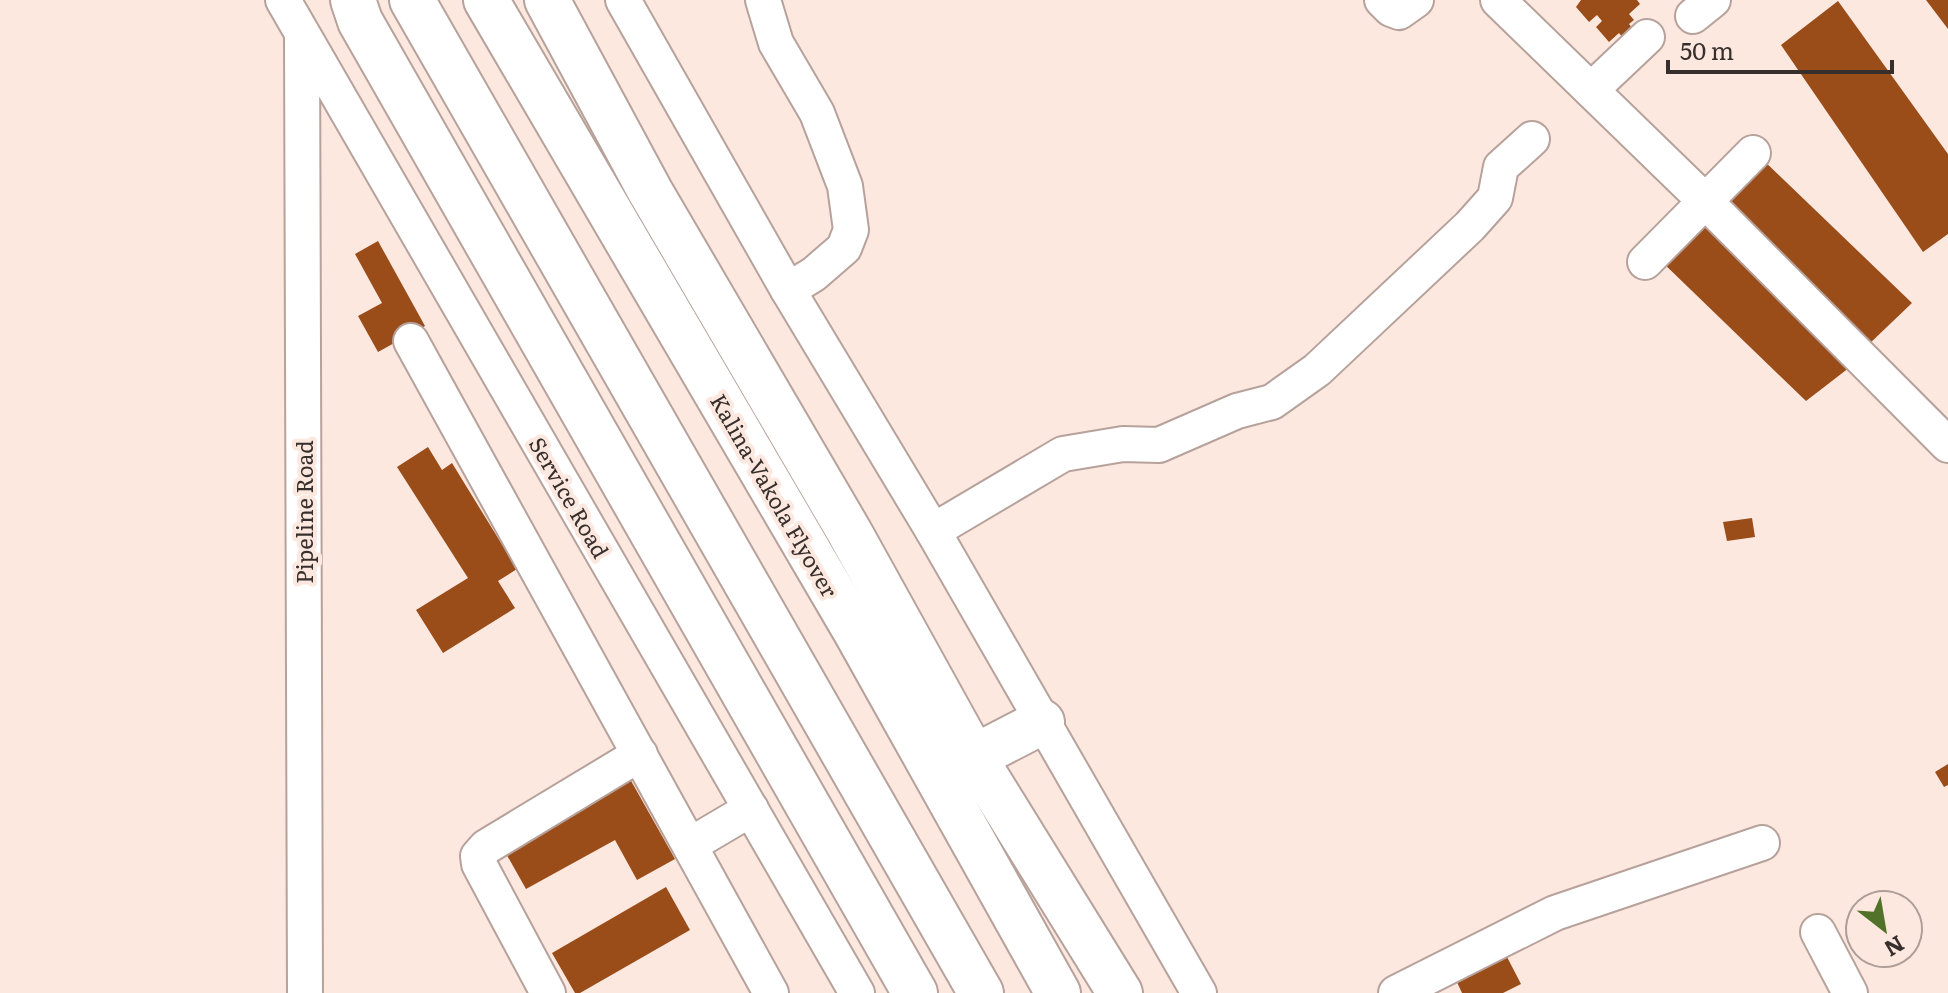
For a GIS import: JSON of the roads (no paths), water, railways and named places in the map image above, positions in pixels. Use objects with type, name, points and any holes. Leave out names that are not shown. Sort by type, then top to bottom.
[{"type":"highway","points":[[353,0],[360,21],[915,993]]},
{"type":"highway","points":[[412,0],[981,993]]},
{"type":"highway","name":"Kalina-Vakola Flyover","points":[[486,0],[856,632],[1058,993]]},
{"type":"highway","points":[[547,0],[650,191],[850,533],[974,757],[1120,993]]},
{"type":"highway","points":[[974,757],[1042,722]]},
{"type":"street","name":"Service Road","points":[[283,0],[857,993]]},
{"type":"street","points":[[623,0],[788,290],[933,531],[1199,993]]},
{"type":"street","points":[[763,0],[776,43],[817,113],[845,186],[851,230],[844,248],[814,274],[788,290]]},
{"type":"street","points":[[1382,0],[1399,12],[1416,0]]},
{"type":"street","points":[[1498,0],[1705,201],[1948,445]]},
{"type":"street","name":"Pipeline Road","points":[[302,32],[305,993]]},
{"type":"street","points":[[1591,90],[1647,37]]},
{"type":"street","points":[[933,531],[1063,454],[1123,444],[1159,445],[1237,411],[1272,402],[1317,370],[1470,226],[1495,198],[1501,167],[1532,139]]},
{"type":"street","points":[[1645,262],[1753,153]]},
{"type":"street","points":[[411,341],[771,993]]},
{"type":"street","points":[[548,993],[479,864],[478,856],[486,847],[640,754]]},
{"type":"street","points":[[690,845],[751,809]]},
{"type":"street","points":[[1396,993],[1555,913],[1762,843]]},
{"type":"street","points":[[1818,932],[1850,993]]}]
